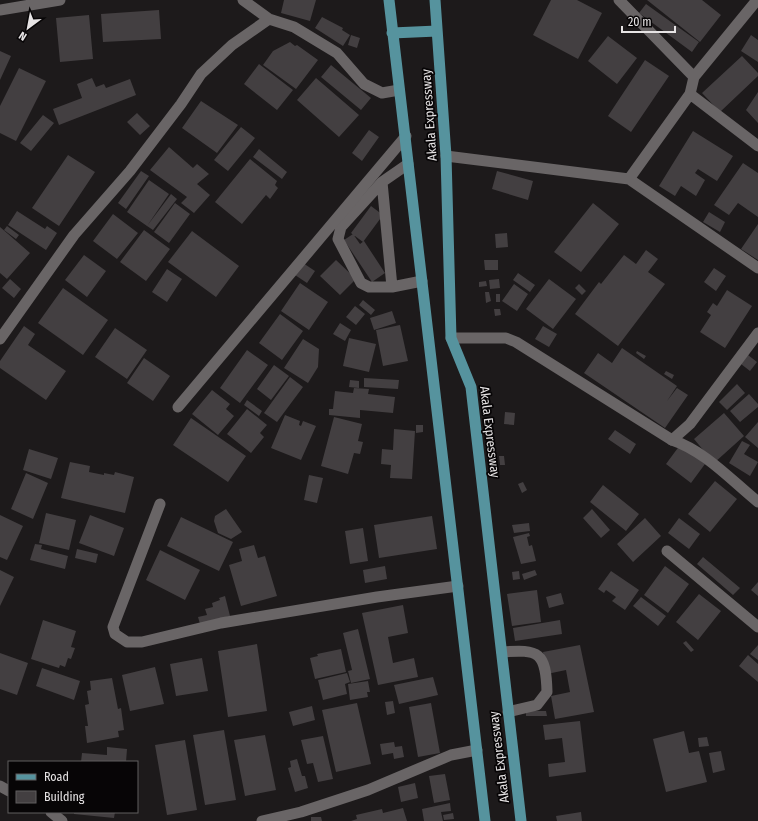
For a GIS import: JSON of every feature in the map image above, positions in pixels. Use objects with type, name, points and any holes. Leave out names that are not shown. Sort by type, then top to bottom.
[{"type":"main road","name":"Akala Expressway","points":[[389,0],[485,821]]},
{"type":"main road","name":"Akala Expressway","points":[[435,0],[446,156],[452,338],[471,387],[521,821]]},
{"type":"main road","points":[[392,33],[437,31]]},
{"type":"street","points":[[0,10],[60,0]]},
{"type":"street","points":[[243,0],[269,19],[294,27],[337,53],[364,84],[382,93],[399,90]]},
{"type":"street","points":[[619,0],[694,77]]},
{"type":"street","points":[[629,179],[690,94],[694,77],[757,0]]},
{"type":"street","points":[[0,339],[74,235],[130,171],[182,104],[201,74],[232,45],[269,19]]},
{"type":"street","points":[[690,94],[758,146]]},
{"type":"street","points":[[178,407],[406,136]]},
{"type":"street","points":[[446,156],[629,179],[758,268]]},
{"type":"street","points":[[408,164],[382,182],[341,227],[338,239],[361,283],[369,287],[392,287],[422,280]]},
{"type":"street","points":[[382,182],[392,287]]},
{"type":"street","points":[[672,440],[690,424],[758,333]]},
{"type":"street","points":[[452,338],[506,338],[516,342],[672,440],[685,444],[697,452],[758,502]]},
{"type":"street","points":[[160,504],[113,627],[115,634],[126,642],[142,642],[221,623],[256,617],[377,597],[458,586]]},
{"type":"street","points":[[667,551],[758,627]]},
{"type":"street","points":[[502,652],[525,650],[533,652],[542,659],[547,682],[547,692],[537,705],[508,712]]},
{"type":"street","points":[[262,821],[301,812],[368,790],[451,755],[477,750]]},
{"type":"building","points":[[284,0],[316,0],[310,21],[281,13]]},
{"type":"building","points":[[551,0],[577,0],[602,13],[578,59],[533,35]]},
{"type":"building","points":[[647,0],[702,0],[721,15],[700,42]]},
{"type":"building","points":[[646,4],[699,42],[692,52],[639,13]]},
{"type":"building","points":[[159,10],[161,39],[103,42],[101,14]]},
{"type":"building","points":[[89,15],[93,59],[60,62],[56,18]]},
{"type":"building","points":[[322,17],[343,28],[342,30],[350,35],[343,46],[315,28]]},
{"type":"building","points":[[351,35],[360,38],[357,48],[348,45]]},
{"type":"building","points":[[751,35],[758,40],[758,62],[741,51]]},
{"type":"building","points":[[608,36],[637,58],[617,84],[588,61]]},
{"type":"building","points":[[290,42],[295,46],[297,45],[318,60],[296,89],[263,65],[273,51]]},
{"type":"building","points":[[0,51],[11,56],[0,80]]},
{"type":"building","points":[[742,56],[758,73],[758,76],[720,112],[702,93]]},
{"type":"building","points":[[645,60],[669,76],[631,132],[608,116]]},
{"type":"building","points":[[259,64],[293,90],[277,110],[244,84]]},
{"type":"building","points":[[331,65],[371,98],[361,110],[321,77]]},
{"type":"building","points":[[19,68],[46,81],[16,141],[0,133],[0,106]]},
{"type":"building","points":[[92,78],[96,87],[104,84],[106,88],[130,79],[136,95],[59,125],[53,109],[82,98],[77,84]]},
{"type":"building","points":[[316,78],[359,115],[339,137],[297,100]]},
{"type":"building","points":[[758,92],[758,123],[746,110]]},
{"type":"building","points":[[201,101],[238,125],[217,153],[182,128]]},
{"type":"building","points":[[137,113],[150,126],[140,135],[127,122]]},
{"type":"building","points":[[43,115],[54,123],[31,151],[20,143]]},
{"type":"building","points":[[241,127],[255,138],[228,171],[214,160]]},
{"type":"building","points":[[369,130],[379,137],[362,161],[352,153]]},
{"type":"building","points":[[693,131],[733,156],[717,181],[698,169],[695,173],[705,180],[696,196],[681,186],[675,196],[659,186]]},
{"type":"building","points":[[169,147],[193,168],[197,164],[209,174],[197,184],[210,195],[194,213],[181,203],[187,197],[150,170]]},
{"type":"building","points":[[259,149],[287,172],[282,179],[253,157]]},
{"type":"building","points":[[68,155],[95,172],[59,226],[32,208]]},
{"type":"building","points":[[250,159],[277,181],[275,185],[278,188],[270,199],[266,195],[242,224],[215,202]]},
{"type":"building","points":[[743,163],[758,173],[758,217],[738,203],[729,215],[714,205]]},
{"type":"building","points":[[141,171],[149,176],[126,209],[118,203]]},
{"type":"building","points":[[497,171],[533,181],[528,200],[492,189]]},
{"type":"building","points":[[149,180],[169,194],[147,226],[127,212]]},
{"type":"building","points":[[171,194],[177,199],[153,230],[147,226]]},
{"type":"building","points":[[175,203],[190,214],[169,243],[154,232]]},
{"type":"building","points":[[593,203],[619,224],[581,272],[554,252]]},
{"type":"building","points":[[371,206],[383,215],[363,242],[351,233]]},
{"type":"building","points":[[17,211],[45,229],[47,226],[57,233],[46,250],[8,225]]},
{"type":"building","points":[[709,212],[725,222],[720,232],[703,222]]},
{"type":"building","points":[[113,214],[138,233],[117,259],[93,241]]},
{"type":"building","points":[[758,224],[758,260],[741,249]]},
{"type":"building","points":[[7,226],[19,235],[16,239],[4,230]]},
{"type":"building","points":[[0,227],[30,253],[7,279],[0,273]]},
{"type":"building","points":[[144,230],[170,249],[146,281],[120,262]]},
{"type":"building","points":[[192,231],[239,266],[216,297],[168,262]]},
{"type":"building","points":[[507,233],[508,247],[496,248],[495,234]]},
{"type":"building","points":[[353,234],[360,244],[364,241],[385,273],[372,282],[344,240]]},
{"type":"building","points":[[646,250],[658,259],[648,272],[665,284],[618,346],[575,314],[599,282],[601,284],[624,255],[636,264]]},
{"type":"building","points":[[84,255],[106,271],[87,297],[65,280]]},
{"type":"building","points":[[336,260],[356,279],[340,295],[320,276]]},
{"type":"building","points":[[484,260],[498,260],[498,270],[485,270]]},
{"type":"building","points":[[303,263],[315,271],[307,283],[295,275]]},
{"type":"building","points":[[714,268],[726,276],[716,291],[704,282]]},
{"type":"building","points":[[167,269],[182,279],[167,302],[152,292]]},
{"type":"building","points":[[518,273],[535,285],[530,292],[513,280]]},
{"type":"building","points":[[10,279],[21,289],[14,298],[2,288]]},
{"type":"building","points":[[499,279],[500,288],[490,289],[489,280]]},
{"type":"building","points":[[549,279],[576,299],[553,329],[526,309]]},
{"type":"building","points":[[486,281],[487,286],[479,287],[479,282]]},
{"type":"building","points":[[300,283],[328,302],[309,330],[281,311]]},
{"type":"building","points":[[514,284],[528,294],[517,311],[502,301]]},
{"type":"building","points":[[579,284],[586,291],[582,295],[575,288]]},
{"type":"building","points":[[63,288],[108,320],[83,355],[38,323]]},
{"type":"building","points":[[727,290],[752,306],[725,348],[700,332],[711,315],[707,312],[713,303],[717,306]]},
{"type":"building","points":[[485,292],[489,292],[491,301],[486,303]]},
{"type":"building","points":[[496,294],[500,294],[500,302],[496,302]]},
{"type":"building","points":[[363,300],[375,310],[371,315],[359,305]]},
{"type":"building","points":[[355,306],[365,314],[356,325],[346,317]]},
{"type":"building","points":[[494,309],[500,309],[501,315],[495,316]]},
{"type":"building","points":[[392,311],[396,323],[374,330],[370,318]]},
{"type":"building","points":[[280,314],[303,331],[282,360],[259,343]]},
{"type":"building","points":[[340,323],[351,330],[345,341],[333,334]]},
{"type":"building","points":[[400,325],[408,361],[383,366],[376,330]]},
{"type":"building","points":[[24,326],[35,334],[28,345],[66,371],[46,400],[0,368],[0,361]]},
{"type":"building","points":[[543,326],[557,334],[549,347],[535,339]]},
{"type":"building","points":[[115,328],[147,350],[127,379],[95,357]]},
{"type":"building","points":[[349,338],[376,344],[369,372],[343,366]]},
{"type":"building","points":[[303,339],[319,349],[318,367],[308,383],[284,368]]},
{"type":"building","points":[[622,348],[677,386],[667,401],[677,388],[688,395],[665,428],[584,373],[598,353],[612,363]]},
{"type":"building","points":[[247,350],[268,365],[240,403],[220,388]]},
{"type":"building","points":[[637,351],[646,356],[644,359],[636,353]]},
{"type":"building","points":[[748,355],[757,362],[750,371],[741,364]]},
{"type":"building","points":[[144,358],[170,376],[153,401],[127,383]]},
{"type":"building","points":[[274,365],[289,376],[271,400],[257,389]]},
{"type":"building","points":[[666,371],[674,375],[672,379],[664,374]]},
{"type":"building","points":[[290,377],[303,387],[277,422],[264,413]]},
{"type":"building","points":[[364,378],[399,380],[398,389],[364,387]]},
{"type":"building","points":[[350,380],[359,381],[359,388],[349,387]]},
{"type":"building","points":[[737,384],[745,393],[727,410],[719,402]]},
{"type":"building","points":[[354,388],[369,389],[368,394],[395,397],[393,413],[360,410],[360,418],[329,415],[329,409],[333,409],[335,391],[353,393]]},
{"type":"building","points":[[212,390],[230,404],[226,409],[234,416],[218,435],[192,414]]},
{"type":"building","points":[[749,394],[758,404],[758,407],[740,422],[730,411]]},
{"type":"building","points":[[247,400],[262,411],[259,416],[244,405]]},
{"type":"building","points":[[247,409],[267,425],[260,433],[264,437],[251,453],[227,434]]},
{"type":"building","points":[[505,412],[515,413],[514,425],[504,424]]},
{"type":"building","points":[[724,413],[744,436],[714,463],[694,439]]},
{"type":"building","points":[[285,415],[300,421],[299,425],[301,426],[303,421],[316,426],[301,460],[271,448]]},
{"type":"building","points":[[334,417],[362,424],[358,441],[363,442],[360,454],[354,453],[348,474],[321,466]]},
{"type":"building","points":[[191,418],[246,456],[228,482],[173,445]]},
{"type":"building","points":[[758,422],[758,448],[745,437]]},
{"type":"building","points":[[416,425],[423,425],[423,432],[416,433]]},
{"type":"building","points":[[394,429],[415,431],[412,479],[390,478],[391,465],[381,464],[382,449],[393,450]]},
{"type":"building","points":[[615,430],[636,444],[630,454],[608,439]]},
{"type":"building","points":[[742,441],[750,445],[744,454],[758,462],[750,476],[729,463]]},
{"type":"building","points":[[680,445],[705,464],[691,483],[666,464]]},
{"type":"building","points":[[29,449],[58,458],[51,479],[23,470]]},
{"type":"building","points":[[499,456],[504,456],[505,465],[500,465]]},
{"type":"building","points":[[70,462],[90,466],[89,472],[114,475],[115,472],[134,477],[125,513],[61,498]]},
{"type":"building","points":[[26,473],[48,483],[33,519],[11,509]]},
{"type":"building","points":[[309,475],[323,478],[317,503],[304,500]]},
{"type":"building","points":[[715,481],[737,499],[710,532],[688,514]]},
{"type":"building","points":[[523,482],[527,490],[522,493],[518,484]]},
{"type":"building","points":[[603,485],[639,514],[626,531],[590,502]]},
{"type":"building","points":[[226,509],[242,532],[231,539],[218,533],[214,521],[215,516]]},
{"type":"building","points":[[592,509],[610,530],[601,538],[583,518]]},
{"type":"building","points":[[46,513],[76,520],[69,550],[39,543]]},
{"type":"building","points":[[0,515],[23,526],[7,560],[0,557]]},
{"type":"building","points":[[90,515],[124,528],[114,556],[79,543]]},
{"type":"building","points":[[432,516],[437,549],[379,558],[374,525]]},
{"type":"building","points":[[181,517],[233,542],[219,571],[167,546]]},
{"type":"building","points":[[645,518],[661,536],[633,562],[617,544]]},
{"type":"building","points":[[679,518],[700,534],[689,549],[668,533]]},
{"type":"building","points":[[529,523],[530,531],[514,533],[512,525]]},
{"type":"building","points":[[363,528],[368,561],[350,564],[345,531]]},
{"type":"building","points":[[529,533],[530,536],[527,537],[529,546],[532,545],[536,561],[521,564],[513,537]]},
{"type":"building","points":[[35,544],[42,545],[41,549],[68,556],[65,569],[30,560]]},
{"type":"building","points":[[254,545],[258,558],[265,556],[277,596],[241,606],[229,565],[242,561],[239,549]]},
{"type":"building","points":[[77,549],[98,554],[96,563],[75,558]]},
{"type":"building","points":[[160,550],[200,570],[185,600],[146,580]]},
{"type":"building","points":[[703,557],[740,588],[733,595],[697,564]]},
{"type":"building","points":[[385,566],[387,579],[365,583],[363,570]]},
{"type":"building","points":[[665,566],[689,584],[668,613],[644,595]]},
{"type":"building","points":[[0,570],[14,577],[0,606]]},
{"type":"building","points":[[535,570],[537,575],[524,580],[522,574]]},
{"type":"building","points":[[519,571],[520,579],[513,580],[512,572]]},
{"type":"building","points":[[611,571],[639,590],[625,610],[612,601],[616,597],[606,590],[604,593],[598,589]]},
{"type":"building","points":[[758,582],[758,596],[751,590]]},
{"type":"building","points":[[537,590],[541,622],[512,626],[507,594]]},
{"type":"building","points":[[561,593],[564,604],[549,608],[546,597]]},
{"type":"building","points":[[699,594],[721,611],[698,640],[676,622]]},
{"type":"building","points":[[225,596],[230,616],[200,624],[198,617],[207,615],[205,609],[213,607],[212,603]]},
{"type":"building","points":[[641,597],[666,616],[658,626],[633,606]]},
{"type":"building","points":[[403,605],[408,633],[388,637],[393,663],[414,658],[418,677],[378,685],[362,613]]},
{"type":"building","points":[[43,620],[76,631],[71,647],[75,648],[71,659],[68,658],[65,667],[60,665],[59,668],[31,659]]},
{"type":"building","points":[[560,620],[562,634],[515,641],[513,628]]},
{"type":"building","points":[[358,629],[370,679],[351,683],[348,671],[352,670],[343,633]]},
{"type":"building","points":[[686,641],[694,650],[691,652],[683,643]]},
{"type":"building","points":[[257,644],[267,711],[228,717],[218,651]]},
{"type":"building","points":[[580,645],[594,712],[555,719],[551,696],[570,692],[566,670],[547,674],[543,652]]},
{"type":"building","points":[[758,645],[758,660],[750,654]]},
{"type":"building","points":[[341,649],[346,672],[315,679],[310,658],[318,656],[317,654]]},
{"type":"building","points":[[0,653],[28,663],[17,695],[0,689]]},
{"type":"building","points":[[748,655],[758,664],[758,682],[739,666]]},
{"type":"building","points":[[202,658],[208,691],[176,696],[170,664]]},
{"type":"building","points":[[155,667],[164,704],[130,711],[122,675]]},
{"type":"building","points":[[42,668],[80,681],[74,700],[36,686]]},
{"type":"building","points":[[347,673],[350,682],[345,684],[347,694],[323,700],[318,680]]},
{"type":"building","points":[[433,677],[438,695],[399,704],[394,685]]},
{"type":"building","points":[[112,678],[118,709],[121,708],[124,730],[118,731],[119,737],[87,743],[85,726],[88,726],[85,705],[89,704],[87,691],[91,690],[90,681]]},
{"type":"building","points":[[368,681],[370,692],[367,692],[368,697],[350,700],[348,684]]},
{"type":"building","points":[[393,701],[395,713],[387,715],[385,702]]},
{"type":"building","points":[[357,703],[371,764],[336,772],[322,710]]},
{"type":"building","points":[[431,703],[440,753],[418,757],[409,707]]},
{"type":"building","points":[[312,706],[315,720],[293,726],[289,712]]},
{"type":"building","points":[[526,711],[546,711],[547,716],[526,716]]},
{"type":"building","points":[[580,721],[586,772],[549,777],[548,764],[565,762],[562,738],[545,740],[543,725]]},
{"type":"building","points":[[224,730],[236,800],[205,805],[193,735]]},
{"type":"building","points":[[684,731],[689,753],[699,751],[707,782],[666,792],[653,739]]},
{"type":"building","points":[[265,735],[276,790],[245,796],[234,740]]},
{"type":"building","points":[[323,736],[333,779],[318,782],[313,763],[307,764],[301,740]]},
{"type":"building","points":[[707,737],[709,746],[699,747],[698,738]]},
{"type":"building","points":[[185,740],[197,810],[167,815],[155,745]]},
{"type":"building","points":[[394,742],[395,747],[402,746],[404,757],[394,759],[393,753],[382,755],[380,744]]},
{"type":"building","points":[[107,747],[127,749],[126,761],[81,761],[82,753],[107,755]]},
{"type":"building","points":[[721,751],[725,770],[713,773],[709,753]]},
{"type":"building","points":[[297,759],[302,776],[305,776],[308,788],[295,792],[288,768],[291,767],[290,761]]},
{"type":"building","points":[[445,774],[450,800],[434,803],[429,776]]},
{"type":"building","points":[[415,783],[418,798],[401,802],[398,787]]},
{"type":"building","points":[[450,803],[451,811],[441,812],[443,821],[424,821],[422,809]]},
{"type":"building","points":[[403,808],[407,821],[351,821],[357,819],[356,815],[382,809],[383,813]]},
{"type":"building","points":[[581,812],[582,821],[557,821],[556,816]]},
{"type":"building","points":[[74,813],[115,813],[114,818]]},
{"type":"building","points":[[453,813],[454,819],[444,820],[443,815]]},
{"type":"building","points":[[311,817],[321,817],[322,821],[311,821]]}]
